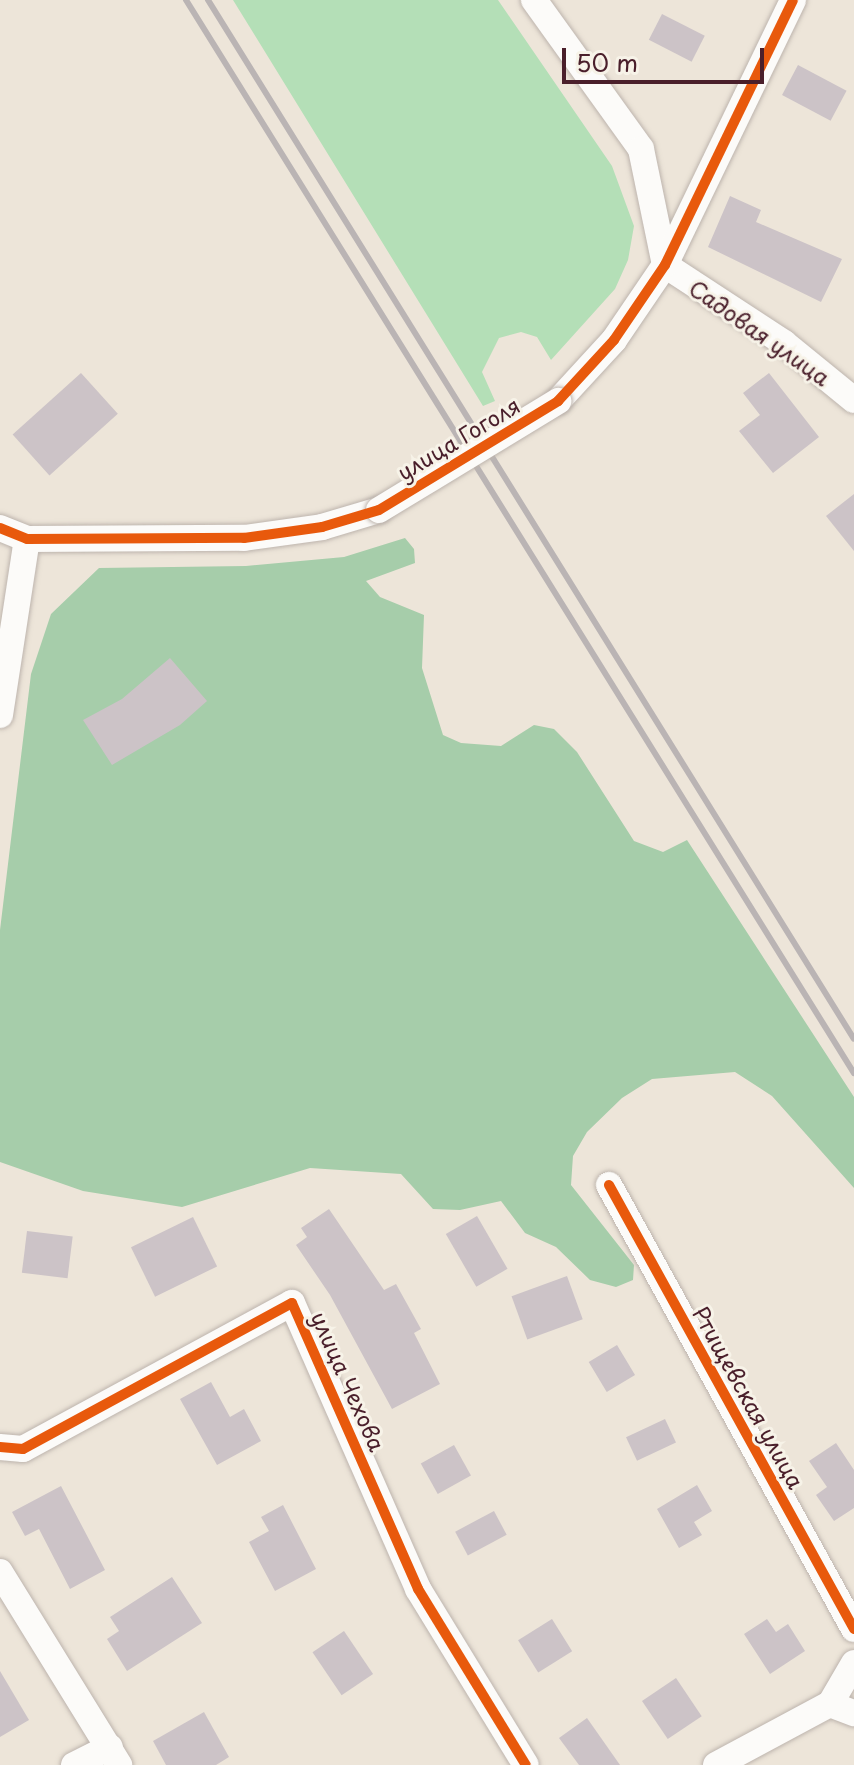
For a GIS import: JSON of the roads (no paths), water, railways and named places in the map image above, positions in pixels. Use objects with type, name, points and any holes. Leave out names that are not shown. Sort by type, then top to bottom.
[{"type":"street","points":[[534,0],[641,149],[665,265]]},
{"type":"street","name":"улица Гоголя","points":[[27,539],[244,538],[322,527],[379,510],[558,401],[614,340],[665,265],[793,0]]},
{"type":"street","name":"Садовая улица","points":[[665,265],[784,343],[854,400]]},
{"type":"street","points":[[0,528],[27,539],[0,715]]},
{"type":"street","name":"Ртищевская улица","points":[[609,1185],[854,1629]]},
{"type":"street","name":"улица Чехова","points":[[0,1447],[23,1449],[292,1303],[418,1589],[526,1765]]},
{"type":"street","points":[[0,1572],[114,1756],[74,1765]]},
{"type":"street","points":[[716,1765],[842,1708],[854,1663]]},
{"type":"railway","points":[[186,0],[854,1073]]},
{"type":"railway","points":[[208,0],[854,1039]]}]
